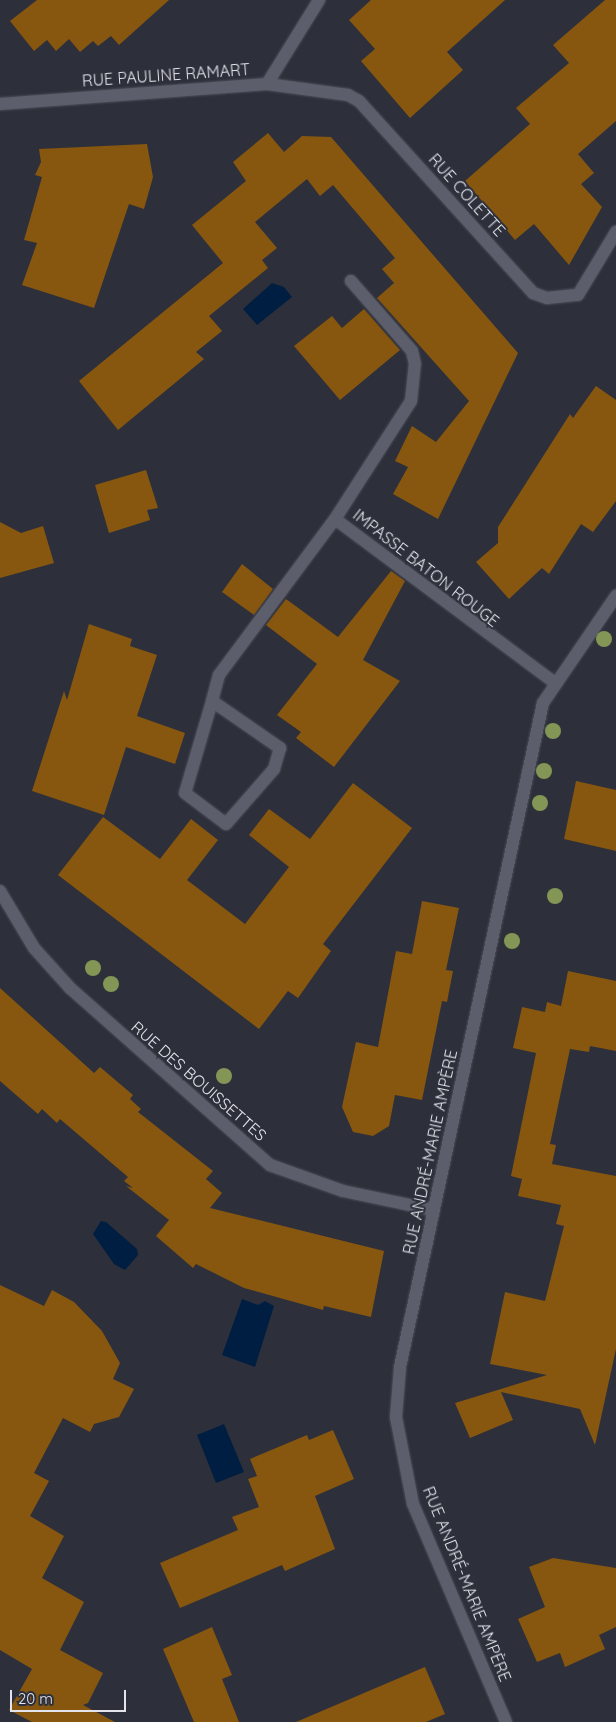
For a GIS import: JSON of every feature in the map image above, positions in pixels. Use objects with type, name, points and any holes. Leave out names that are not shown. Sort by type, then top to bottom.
[{"type":"street","name":"RUE PAULINE RAMART","points":[[0,104],[267,84],[319,0]]},
{"type":"street","name":"RUE COLETTE","points":[[267,84],[348,95],[359,101],[533,293],[547,298],[578,295],[616,232]]},
{"type":"street","points":[[336,519],[411,401],[415,364],[412,350],[351,281]]},
{"type":"street","name":"IMPASSE BATON ROUGE","points":[[212,701],[280,748],[274,770],[226,824],[185,793],[219,675],[336,519],[555,683]]},
{"type":"street","name":"RUE ANDRÉ-MARIE AMPÈRE","points":[[506,1722],[413,1504],[396,1418],[400,1367],[543,703],[616,596]]},
{"type":"street","name":"RUE DES BOUISSETTES","points":[[0,890],[34,948],[70,988],[270,1165],[343,1191],[434,1210]]},
{"type":"water","points":[[272,283],[284,287],[292,297],[257,325],[243,309]]},
{"type":"water","points":[[101,1221],[106,1222],[137,1249],[138,1255],[125,1270],[114,1264],[93,1234]]},
{"type":"water","points":[[242,1299],[258,1305],[265,1301],[274,1306],[255,1367],[222,1355]]},
{"type":"water","points":[[224,1424],[244,1472],[216,1483],[197,1435]]},
{"type":"building","points":[[37,0],[169,0],[119,45],[111,36],[98,46],[93,41],[80,52],[69,39],[56,51],[47,40],[34,51],[10,21]]},
{"type":"building","points":[[371,0],[505,0],[447,52],[463,70],[410,118],[361,61],[375,49],[349,20]]},
{"type":"building","points":[[605,0],[616,0],[616,121],[578,154],[594,173],[581,184],[602,207],[569,265],[534,224],[515,240],[465,181],[530,124],[516,108],[569,63],[553,45]]},
{"type":"building","points":[[268,133],[284,152],[302,136],[331,137],[518,353],[438,519],[393,494],[408,467],[395,461],[412,426],[436,442],[469,401],[377,298],[394,283],[382,269],[395,258],[333,185],[320,196],[307,179],[255,222],[277,248],[262,260],[268,268],[209,316],[222,331],[196,352],[204,359],[118,430],[79,381],[223,263],[192,225],[246,181],[233,162]]},
{"type":"building","points":[[147,144],[153,177],[144,209],[129,204],[94,308],[22,285],[37,243],[24,240],[42,177],[35,175],[41,162],[39,149]]},
{"type":"building","points":[[364,309],[400,350],[340,400],[294,346],[332,316],[342,328]]},
{"type":"building","points":[[596,386],[616,400],[616,501],[593,532],[581,524],[549,574],[542,568],[509,599],[476,562],[498,543],[498,527],[570,414],[573,418]]},
{"type":"building","points":[[146,470],[158,508],[147,510],[150,520],[109,533],[95,485]]},
{"type":"building","points":[[0,522],[21,533],[43,526],[54,563],[0,578]]},
{"type":"building","points":[[242,564],[273,589],[254,615],[222,592]]},
{"type":"building","points":[[391,571],[405,581],[363,660],[400,681],[334,767],[296,738],[301,732],[277,715],[317,664],[266,625],[286,599],[338,637]]},
{"type":"building","points":[[89,624],[132,639],[130,646],[157,655],[137,716],[185,733],[175,764],[126,747],[104,815],[32,791],[64,691],[67,700]]},
{"type":"building","points":[[576,781],[616,790],[616,851],[564,839]]},
{"type":"building","points":[[353,783],[412,828],[323,944],[331,951],[298,998],[288,991],[259,1029],[58,875],[103,817],[160,859],[191,819],[218,840],[187,880],[245,924],[289,867],[249,835],[269,809],[310,839]]},
{"type":"building","points":[[422,901],[459,908],[446,970],[453,971],[447,1002],[442,1001],[422,1100],[395,1095],[389,1126],[373,1136],[353,1132],[342,1107],[356,1042],[378,1047],[396,951],[412,954]]},
{"type":"building","points":[[568,971],[616,981],[616,1051],[590,1046],[589,1052],[570,1049],[550,1144],[556,1145],[552,1164],[616,1176],[616,1349],[595,1445],[580,1409],[501,1392],[513,1420],[470,1438],[455,1403],[547,1375],[490,1364],[505,1292],[545,1301],[564,1226],[556,1224],[561,1205],[518,1196],[522,1179],[511,1176],[536,1053],[513,1048],[522,1007],[545,1012],[547,1002],[561,1006]]},
{"type":"building","points":[[0,988],[94,1073],[100,1067],[133,1095],[130,1099],[141,1109],[138,1112],[213,1171],[206,1179],[222,1193],[210,1208],[384,1251],[371,1317],[324,1306],[323,1310],[244,1288],[196,1264],[193,1268],[156,1236],[169,1220],[126,1186],[133,1188],[124,1181],[128,1177],[60,1119],[57,1123],[42,1109],[38,1114],[0,1081]]},
{"type":"building","points":[[0,1285],[44,1306],[52,1290],[74,1302],[102,1331],[120,1363],[113,1379],[134,1389],[119,1417],[94,1424],[90,1432],[63,1418],[34,1473],[49,1481],[30,1516],[64,1536],[42,1578],[84,1602],[60,1650],[103,1673],[88,1703],[83,1705],[115,1722],[32,1722],[9,1710],[32,1669],[0,1650]]},
{"type":"building","points":[[333,1430],[354,1479],[315,1496],[335,1549],[285,1571],[282,1565],[180,1608],[160,1563],[238,1530],[232,1517],[259,1507],[248,1479],[257,1476],[250,1459],[307,1435],[309,1440]]},
{"type":"building","points":[[553,1558],[616,1568],[616,1627],[599,1635],[605,1649],[565,1667],[560,1653],[537,1662],[518,1619],[545,1607],[529,1567]]},
{"type":"building","points":[[212,1627],[232,1675],[222,1679],[239,1722],[194,1722],[163,1649]]},
{"type":"building","points":[[425,1667],[445,1714],[426,1722],[296,1722]]}]
